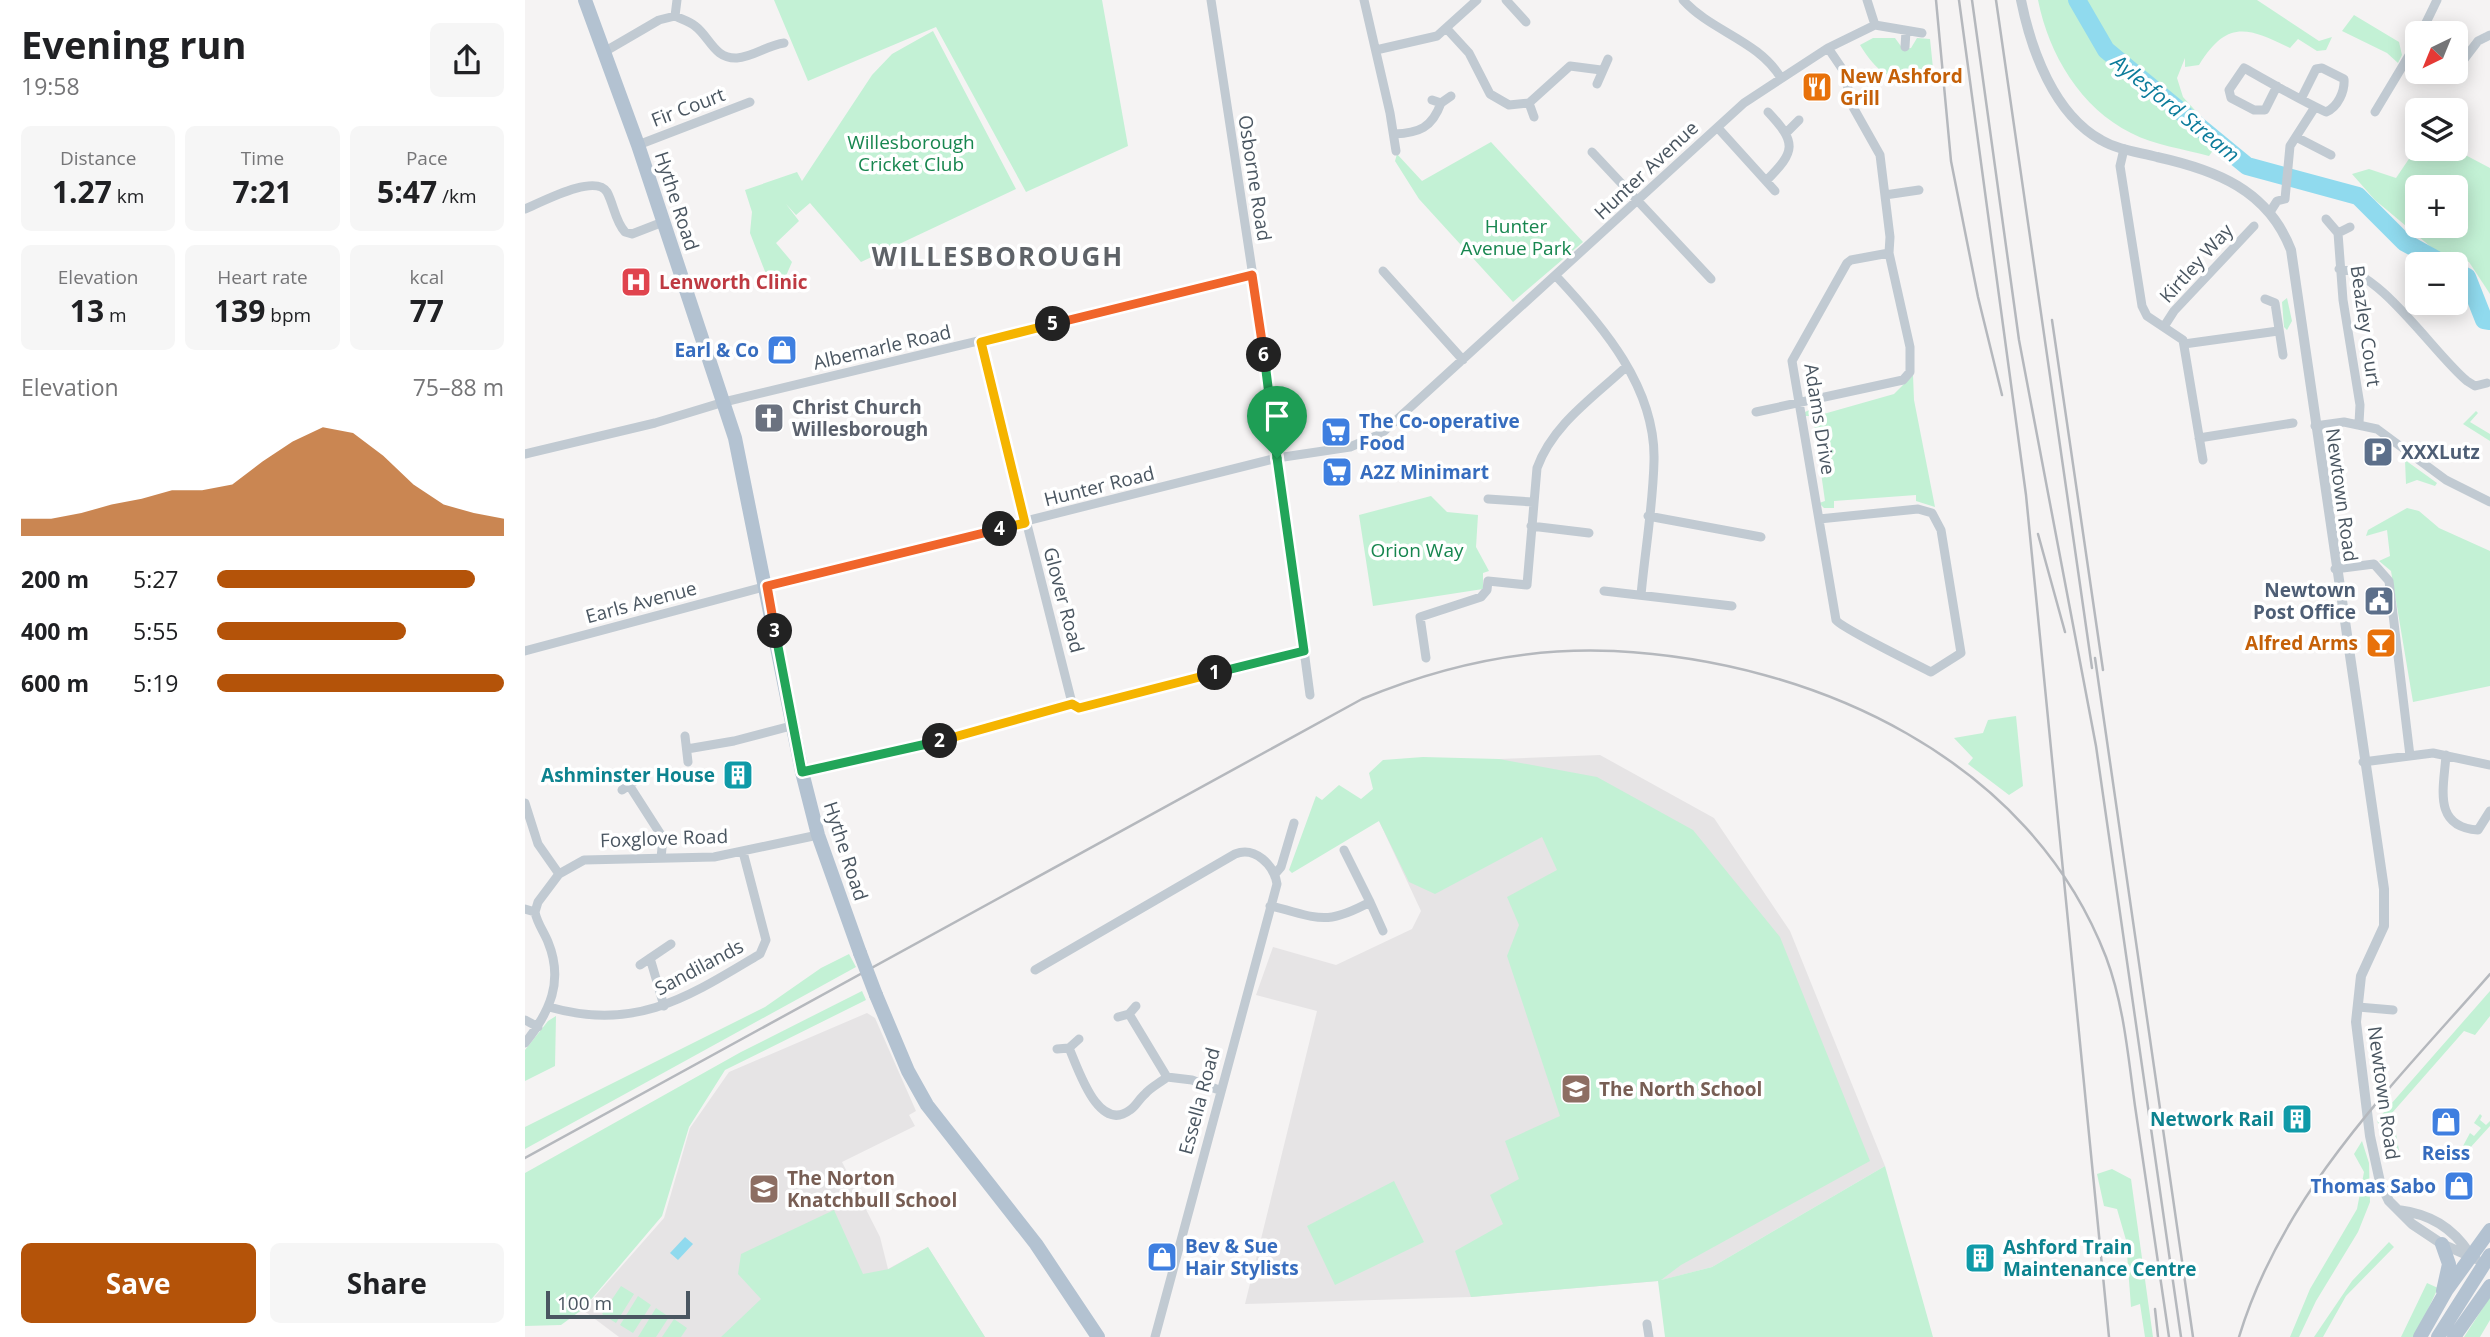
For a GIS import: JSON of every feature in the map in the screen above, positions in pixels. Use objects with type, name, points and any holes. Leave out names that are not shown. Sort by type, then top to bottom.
[{"type":"main road","name":"Hythe Road","points":[[585,0],[638,145],[724,401],[767,586],[792,726],[818,835],[876,995],[908,1071],[927,1105],[1036,1244],[1098,1337]]},
{"type":"main road","points":[[2420,1337],[2470,1254],[2490,1230]]},
{"type":"main road","points":[[2441,1299],[2449,1264],[2442,1244]]},
{"type":"main road","points":[[2438,1337],[2486,1259]]},
{"type":"main road","points":[[2454,1337],[2490,1286]]},
{"type":"street","points":[[674,16],[677,0]]},
{"type":"street","name":"Osborne Road","points":[[1210,0],[1252,275],[1310,695]]},
{"type":"street","points":[[1364,0],[1394,134],[1395,151]]},
{"type":"street","points":[[1376,50],[1430,39],[1447,29],[1477,0]]},
{"type":"street","points":[[1506,0],[1526,22]]},
{"type":"street","points":[[1683,0],[1706,22],[1756,50],[1781,78]]},
{"type":"street","points":[[1867,0],[1875,25],[1922,33]]},
{"type":"street","name":"Newtown Road","points":[[2021,0],[2041,62],[2072,116],[2099,139],[2124,149],[2228,178],[2246,189],[2282,228],[2293,258],[2386,915],[2380,936],[2361,976],[2356,1022],[2380,1182],[2389,1201],[2442,1244],[2486,1259]]},
{"type":"street","points":[[2427,21],[2437,0]]},
{"type":"street","points":[[604,52],[659,20],[674,16],[694,25],[715,50],[727,57],[744,57],[769,45],[784,43]]},
{"type":"street","name":"Hunter Avenue","points":[[1277,458],[1350,447],[1373,439],[1744,103],[1828,48],[1875,25]]},
{"type":"street","points":[[1447,29],[1469,53],[1495,99],[1509,105],[1529,103],[1570,66],[1601,71]]},
{"type":"street","points":[[1905,47],[1906,31]]},
{"type":"street","points":[[2468,54],[2478,41],[2490,36]]},
{"type":"street","points":[[1756,412],[1903,380],[1910,372],[1910,347],[1889,253],[1885,195],[1875,144],[1853,107],[1843,70],[1828,48]]},
{"type":"street","points":[[1597,84],[1608,59]]},
{"type":"street","points":[[2375,112],[2405,65]]},
{"type":"street","points":[[2277,86],[2265,110],[2254,110],[2231,98],[2229,90],[2244,68],[2301,99],[2315,107],[2326,112],[2333,109],[2345,88],[2344,79],[2322,68],[2316,69],[2301,99]]},
{"type":"street","points":[[1394,134],[1423,130],[1436,117],[1437,101],[1451,96]]},
{"type":"street","name":"Fir Court","points":[[638,145],[750,102]]},
{"type":"street","points":[[1529,103],[1534,117]]},
{"type":"street","points":[[2270,212],[2277,201],[2285,199],[2290,146],[2298,138],[2315,107]]},
{"type":"street","points":[[1766,181],[1786,160],[1789,150],[1787,132],[1768,112]]},
{"type":"street","points":[[1787,132],[1799,120]]},
{"type":"street","points":[[1718,128],[1775,191]]},
{"type":"street","points":[[2298,138],[2331,155]]},
{"type":"street","points":[[2124,149],[2120,166],[2142,306],[2147,316],[2180,336],[2184,344],[2203,460]]},
{"type":"street","points":[[1592,152],[1711,279]]},
{"type":"street","points":[[525,209],[584,185],[596,184],[606,191],[625,232],[632,234],[663,222]]},
{"type":"street","points":[[1885,195],[1919,190]]},
{"type":"street","points":[[2326,219],[2338,233],[2350,227]]},
{"type":"street","name":"Kirtley Way","points":[[2165,326],[2175,311],[2254,226]]},
{"type":"street","name":"Beazley Court","points":[[2338,233],[2339,269],[2360,405],[2359,423]]},
{"type":"street","name":"Adams Drive","points":[[1819,519],[1918,509],[1932,513],[1941,530],[1961,653],[1931,672],[1891,653],[1861,634],[1840,626],[1836,620],[1798,404],[1793,355],[1847,264],[1851,260],[1889,253]]},
{"type":"street","points":[[2339,269],[2359,271],[2467,381],[2475,386],[2487,383]]},
{"type":"street","points":[[1383,271],[1463,360]]},
{"type":"street","name":"Albemarle Road","points":[[525,454],[655,423],[724,401],[981,342],[1252,275]]},
{"type":"street","points":[[1556,276],[1615,345],[1642,400],[1654,453],[1641,595]]},
{"type":"street","points":[[2265,299],[2275,303],[2283,355]]},
{"type":"street","points":[[2184,344],[2278,331]]},
{"type":"street","name":"Glover Road","points":[[981,342],[1072,704]]},
{"type":"street","points":[[1426,659],[1420,617],[1481,597],[1487,590],[1488,581],[1527,584],[1537,468],[1551,439],[1594,394],[1627,366]]},
{"type":"street","points":[[2199,438],[2277,428],[2293,423]]},
{"type":"street","points":[[2315,426],[2359,423],[2377,429],[2446,480],[2490,502]]},
{"type":"street","name":"Hunter Road","points":[[767,586],[1277,458]]},
{"type":"street","points":[[1488,499],[1533,502]]},
{"type":"street","points":[[1648,516],[1761,537]]},
{"type":"street","points":[[1531,526],[1589,533]]},
{"type":"street","points":[[2335,569],[2374,564],[2389,581],[2410,756]]},
{"type":"street","name":"Earls Avenue","points":[[525,651],[767,586]]},
{"type":"street","points":[[1604,591],[1732,606]]},
{"type":"street","points":[[802,772],[913,749],[1059,707],[1072,704],[1079,708],[1304,651]]},
{"type":"street","points":[[687,749],[734,741],[792,726]]},
{"type":"street","points":[[685,736],[688,762]]},
{"type":"street","points":[[2446,755],[2442,800],[2446,814],[2450,819],[2478,831],[2490,811]]},
{"type":"street","points":[[2363,762],[2446,755],[2490,765]]},
{"type":"street","points":[[630,785],[663,838],[661,858]]},
{"type":"street","points":[[525,803],[538,844],[559,874]]},
{"type":"street","name":"Essella Road","points":[[1155,1337],[1219,1090],[1277,884],[1275,874],[1281,867],[1294,823]]},
{"type":"street","name":"Foxglove Road","points":[[530,911],[559,874],[584,860],[714,857],[818,835]]},
{"type":"street","points":[[1343,850],[1383,931]]},
{"type":"street","name":"Sandilands","points":[[549,1007],[601,1016],[642,1014],[664,1006],[745,963],[765,947],[764,926],[743,852]]},
{"type":"street","points":[[1035,970],[1235,854],[1241,852],[1258,856],[1269,864],[1275,874]]},
{"type":"street","points":[[1270,906],[1325,920],[1347,914],[1370,902]]},
{"type":"street","points":[[525,1043],[549,1007],[556,982],[553,960],[530,911]]},
{"type":"street","points":[[640,965],[671,944]]},
{"type":"street","points":[[650,958],[664,1006]]},
{"type":"street","points":[[1118,1017],[1129,1014],[1136,1006]]},
{"type":"street","points":[[2358,1007],[2393,1010]]},
{"type":"street","points":[[1129,1014],[1167,1077]]},
{"type":"street","points":[[525,1020],[538,1027]]},
{"type":"street","points":[[1056,1049],[1069,1048],[1079,1039]]},
{"type":"street","points":[[1069,1048],[1097,1106],[1108,1114],[1124,1114],[1132,1109],[1146,1093],[1167,1077],[1192,1080],[1219,1090]]},
{"type":"street","name":"Newtown Road","points":[[2398,1210],[2418,1213],[2456,1233],[2470,1254]]},
{"type":"street","points":[[1647,1324],[1647,1337]]},
{"type":"shaded area","name":"The North School","points":[[1600,755],[1714,818],[1790,931],[1885,1166],[1712,1267],[1658,1281],[1471,1297],[1245,1304],[1317,1011],[1256,995],[1273,947],[1336,965],[1412,929],[1421,911],[1379,821],[1499,759]]},
{"type":"shaded area","name":"The Norton Knatchbull School","points":[[867,1013],[875,1018],[916,1111],[909,1115],[915,1126],[842,1162],[880,1237],[888,1269],[928,1247],[985,1337],[619,1337],[583,1310],[664,1218],[690,1128],[729,1072]]},
{"type":"green space","points":[[774,0],[1102,0],[1128,146],[1026,192],[936,27],[808,81]]},
{"type":"green space","points":[[2038,0],[2257,0],[2319,41],[2332,37],[2326,50],[2317,51],[2298,39],[2290,48],[2262,35],[2239,32],[2219,40],[2199,65],[2185,67],[2185,58],[2177,78],[2183,97],[2221,139],[2209,156],[2140,137],[2113,122],[2097,109],[2070,78],[2059,60]]},
{"type":"green space","points":[[2354,15],[2399,42],[2402,55],[2398,63],[2387,53],[2342,31]]},
{"type":"green space","name":"Willesborough Cricket Club","points":[[933,31],[1016,189],[861,262],[810,203],[796,215],[786,204],[799,221],[776,243],[792,262],[779,292],[771,287],[750,233],[752,212],[745,190],[797,172],[802,181],[872,75],[892,54]]},
{"type":"green space","points":[[1873,38],[1895,38],[1903,49],[1911,48],[1917,38],[1930,39],[1934,78],[1899,78],[1883,72],[1860,45]]},
{"type":"green space","name":"Hunter Avenue Park","points":[[1491,142],[1583,242],[1513,302],[1419,199],[1395,161],[1397,154],[1422,181]]},
{"type":"green space","points":[[2468,156],[2490,168],[2490,294],[2468,262],[2468,252],[2437,252],[2420,238],[2468,238],[2468,175],[2405,175],[2405,225],[2375,200],[2352,174],[2369,169],[2396,178],[2408,161],[2468,161]]},
{"type":"green space","points":[[2287,298],[2292,321],[2287,330],[2284,327],[2282,302]]},
{"type":"green space","points":[[1913,375],[1914,400],[1935,507],[1916,501],[1916,495],[1834,501],[1834,508],[1824,508],[1819,503],[1825,501],[1813,416],[1804,416],[1805,412],[1816,407],[1820,415],[1894,394]]},
{"type":"green space","points":[[2476,411],[2478,413],[2470,422],[2490,434],[2490,441],[2463,424]]},
{"type":"green space","points":[[2405,460],[2437,483],[2435,486],[2417,480],[2406,484]]},
{"type":"green space","name":"Orion Way","points":[[1431,496],[1447,512],[1478,515],[1476,547],[1489,571],[1483,573],[1483,589],[1373,606],[1359,515]]},
{"type":"green space","points":[[2407,508],[2419,511],[2439,528],[2490,551],[2490,686],[2413,702],[2391,571],[2379,561],[2390,556],[2387,530],[2366,536],[2368,530]]},
{"type":"green space","points":[[2016,716],[2023,786],[2009,795],[1968,764],[1973,758],[1954,738],[1983,733],[1988,720]]},
{"type":"green space","points":[[1423,757],[1499,759],[1597,777],[1693,830],[1780,937],[1870,1161],[1681,1265],[1661,1280],[1712,1267],[1885,1166],[1933,1337],[1665,1337],[1658,1281],[1471,1297],[1455,1251],[1503,1224],[1490,1195],[1519,1179],[1505,1141],[1560,1116],[1507,956],[1519,925],[1507,897],[1557,870],[1542,837],[1435,894],[1409,882],[1379,821],[1292,873],[1289,870],[1316,796],[1322,800],[1339,785],[1361,799],[1373,789],[1369,773],[1383,760]]},
{"type":"green space","points":[[849,954],[856,967],[525,1149],[525,1127],[765,1007],[821,968]]},
{"type":"green space","points":[[862,991],[866,1000],[725,1070],[689,1127],[662,1216],[583,1309],[561,1325],[525,1326],[525,1173],[741,1052]]},
{"type":"green space","points":[[2490,991],[2490,1016],[2475,1035],[2464,1031],[2392,1113],[2399,1150],[2390,1162],[2377,1120]]},
{"type":"green space","points":[[556,1016],[555,1066],[525,1081],[525,1050],[548,1021]]},
{"type":"green space","points":[[2480,1114],[2480,1120],[2486,1125],[2490,1121],[2490,1126],[2459,1160],[2456,1159],[2470,1133],[2474,1136],[2481,1128],[2474,1123]]},
{"type":"green space","points":[[2362,1141],[2369,1163],[2370,1202],[2358,1232],[2316,1301],[2299,1337],[2290,1337],[2310,1289],[2357,1209],[2364,1172],[2354,1154]]},
{"type":"green space","points":[[2112,1169],[2131,1179],[2153,1337],[2145,1337],[2140,1304],[2131,1307],[2126,1240],[2117,1209],[2104,1206],[2097,1174]]},
{"type":"green space","points":[[1394,1181],[1424,1242],[1335,1285],[1307,1226]]},
{"type":"green space","points":[[834,1210],[863,1274],[889,1269],[928,1247],[985,1337],[721,1337],[761,1299],[738,1274],[741,1254]]},
{"type":"green space","points":[[2389,1242],[2394,1247],[2346,1296],[2323,1337],[2314,1337],[2352,1281]]},
{"type":"green space","points":[[2427,1283],[2438,1288],[2415,1337],[2401,1337]]},
{"type":"green space","points":[[621,1286],[634,1294],[616,1323],[602,1314]]},
{"type":"green space","points":[[638,1296],[651,1305],[633,1333],[620,1325]]},
{"type":"green space","points":[[2490,1297],[2490,1320],[2480,1337],[2464,1337]]},
{"type":"green space","points":[[656,1308],[669,1317],[656,1337],[638,1337]]},
{"type":"green space","points":[[674,1319],[687,1328],[681,1337],[662,1337]]},
{"type":"water","points":[[685,1237],[693,1244],[678,1260],[670,1253]]},
{"type":"waterway","name":"Aylesford Stream","points":[[2077,0],[2106,50],[2247,166],[2358,196],[2404,242],[2422,252]]},
{"type":"waterway","name":"Aylesford Stream","points":[[2468,280],[2484,320],[2490,321]]},
{"type":"railway","points":[[1936,0],[1951,161],[1978,297],[2002,395]]},
{"type":"railway","points":[[1959,0],[2026,495],[2109,1337]]},
{"type":"railway","points":[[1972,0],[2019,340],[2096,746],[2181,1337]]},
{"type":"railway","points":[[1996,0],[2092,668]]},
{"type":"railway","points":[[2052,320],[2103,670]]},
{"type":"railway","points":[[2038,534],[2065,632]]},
{"type":"railway","points":[[525,1158],[1362,699],[1454,668],[1549,652],[1614,651],[1690,659],[1765,675],[1838,700],[1907,734],[1970,776],[2025,827],[2071,887],[2106,957],[2121,1012],[2169,1337]]},
{"type":"railway","points":[[2095,658],[2193,1337]]},
{"type":"railway","points":[[2239,1337],[2258,1284],[2283,1235],[2312,1188],[2380,1099],[2490,974]]},
{"type":"railway","points":[[2155,1309],[2158,1337]]},
{"type":"place","name":"New Ashford Grill","points":[[1817,87]]},
{"type":"place","name":"Lenworth Clinic","points":[[636,282]]},
{"type":"place","name":"Earl & Co","points":[[782,350]]},
{"type":"place","name":"Christ Church Willesborough","points":[[769,418]]},
{"type":"place","name":"The Co-operative Food","points":[[1336,432]]},
{"type":"place","name":"XXXLutz","points":[[2378,452]]},
{"type":"place","name":"A2Z Minimart","points":[[1337,472]]},
{"type":"place","name":"Newtown Post Office","points":[[2379,601]]},
{"type":"place","name":"Alfred Arms","points":[[2381,643]]},
{"type":"place","name":"Ashminster House","points":[[738,775]]},
{"type":"place","name":"The North School","points":[[1576,1089]]},
{"type":"place","name":"Network Rail","points":[[2297,1119]]},
{"type":"place","name":"Reiss","points":[[2446,1122]]},
{"type":"place","name":"Thomas Sabo","points":[[2459,1186]]},
{"type":"place","name":"The Norton Knatchbull School","points":[[764,1189]]},
{"type":"place","name":"Bev & Sue Hair Stylists","points":[[1162,1257]]},
{"type":"place","name":"Ashford Train Maintenance Centre","points":[[1980,1258]]},
{"type":"district","name":"WILLESBOROUGH","points":[[998,256]]},
{"type":"route","points":[[1252,275],[1277,458],[1304,651],[1079,708],[1072,704],[913,749],[802,772],[767,586],[1025,523],[981,342],[1252,275]]}]
